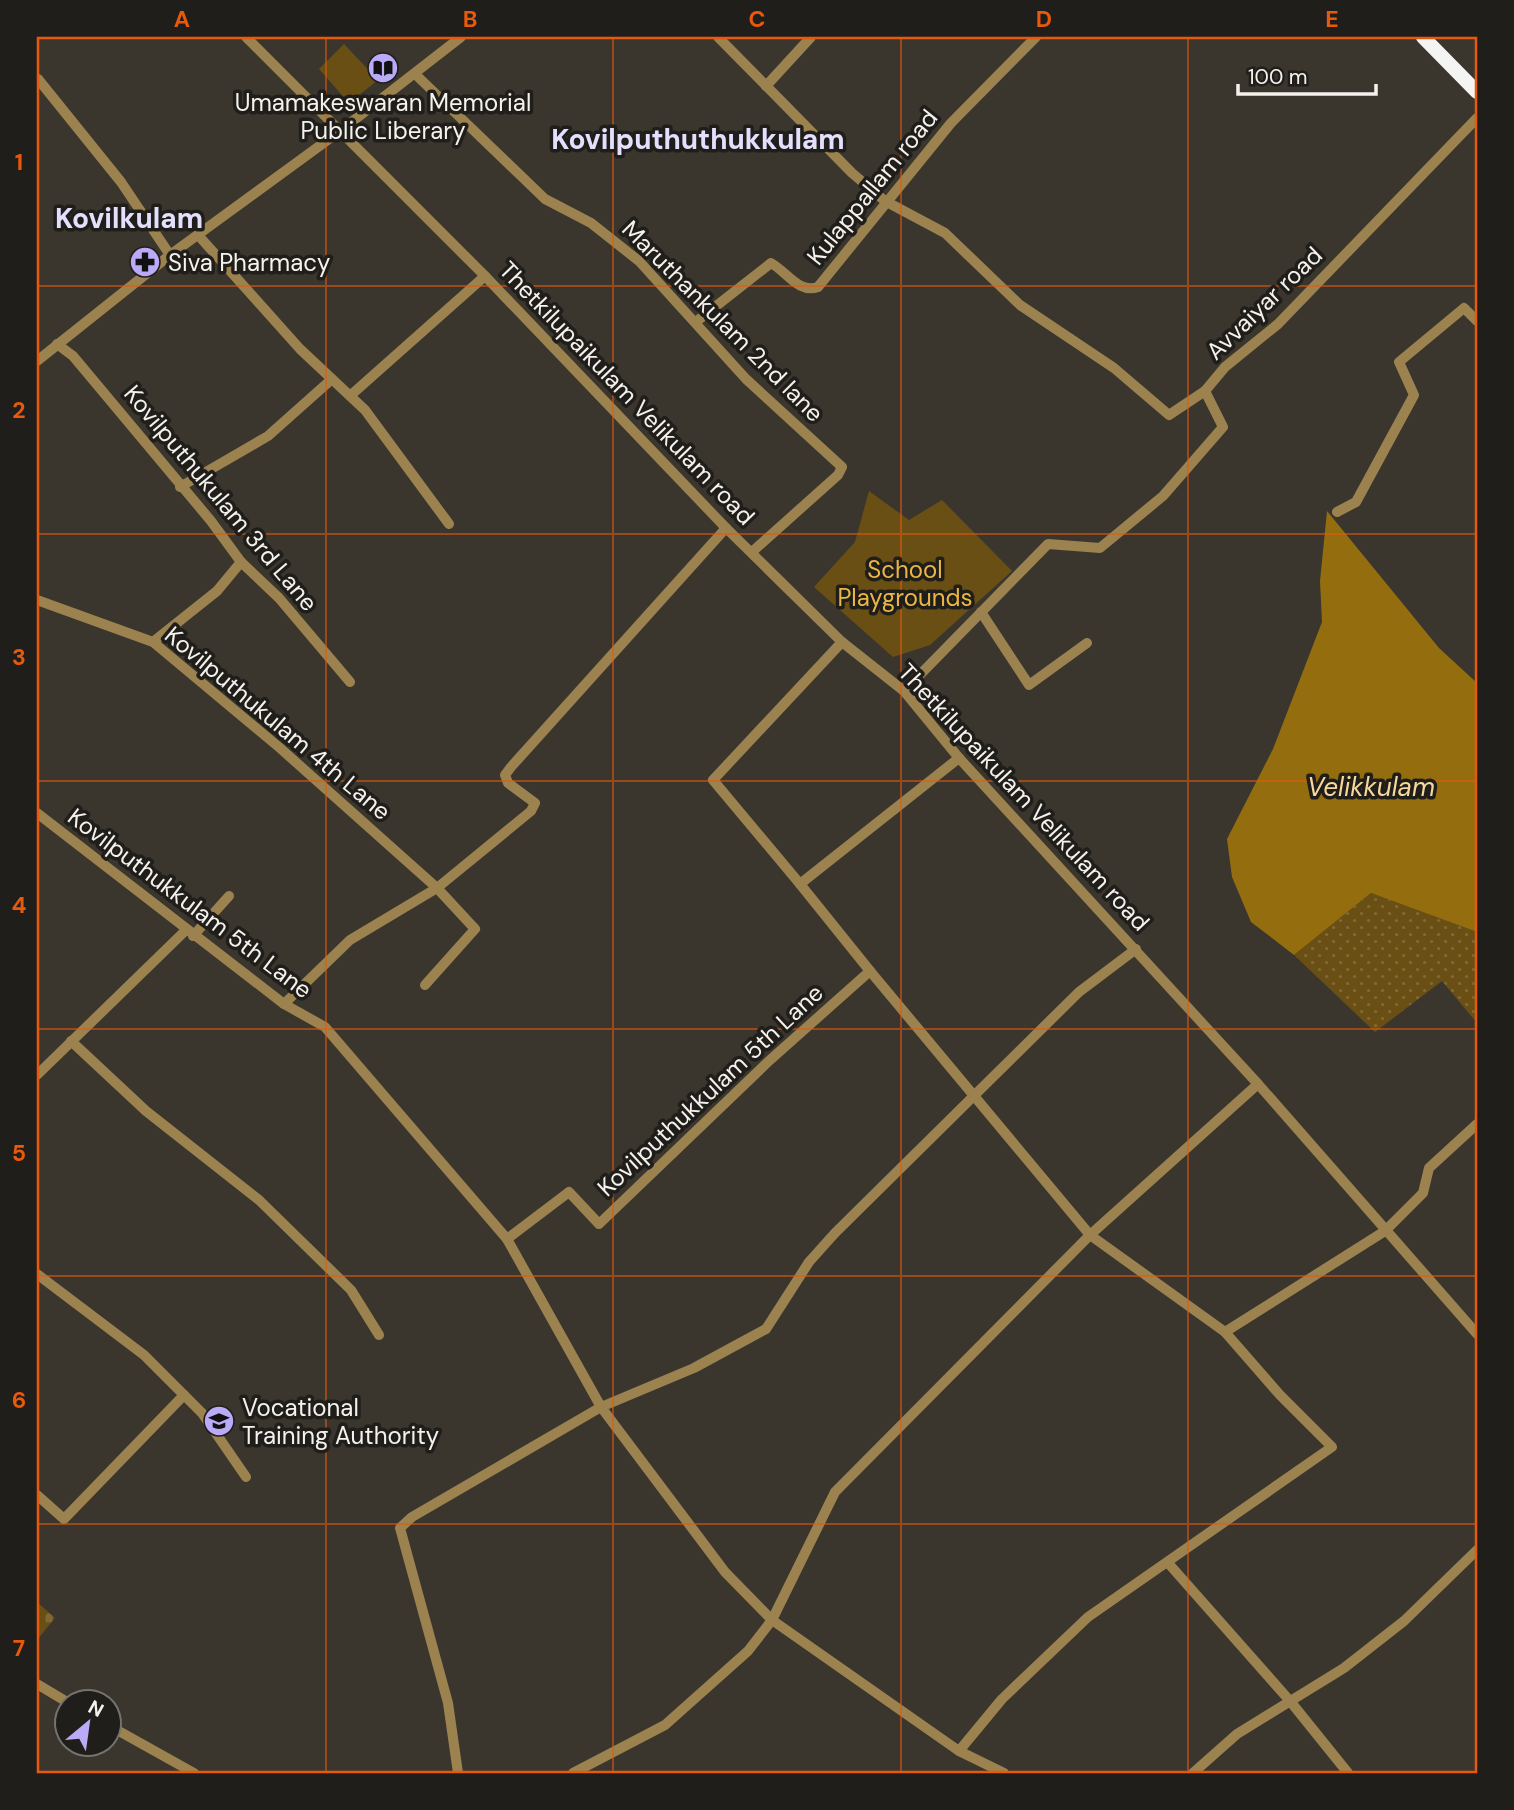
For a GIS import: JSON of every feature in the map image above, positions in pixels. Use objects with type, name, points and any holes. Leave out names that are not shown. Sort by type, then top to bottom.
[{"type":"highway","points":[[1423,37],[1474,83]]},
{"type":"street","name":"Thetkilupaikulam Velikulam road","points":[[246,37],[485,276],[726,528],[753,551],[842,642],[904,691],[959,758],[1136,948],[1477,1334]]},
{"type":"street","points":[[37,360],[170,255],[340,131],[461,37]]},
{"type":"street","points":[[718,37],[852,173],[885,201],[945,233],[1020,304],[1114,368],[1169,415],[1205,391]]},
{"type":"street","points":[[766,86],[811,37]]},
{"type":"street","name":"Kulappallam road","points":[[697,321],[771,263],[784,271],[800,287],[809,290],[818,288],[885,201],[951,123],[1036,37]]},
{"type":"street","name":"Maruthankulam 2nd lane","points":[[415,74],[545,199],[591,223],[639,261],[697,321],[746,379],[842,467],[838,475],[753,551]]},
{"type":"street","points":[[38,79],[121,181],[170,255]]},
{"type":"street","name":"Avvaiyar road","points":[[904,691],[1048,544],[1100,548],[1163,496],[1223,427],[1205,391],[1225,367],[1278,324],[1477,118]]},
{"type":"street","points":[[198,235],[276,323],[374,420],[449,524]]},
{"type":"street","points":[[351,395],[485,276]]},
{"type":"street","points":[[1337,512],[1356,502],[1414,395],[1399,362],[1464,308],[1477,321]]},
{"type":"street","name":"Kovilputhukulam 3rd Lane","points":[[57,344],[73,356],[211,521],[241,562],[279,598],[350,682]]},
{"type":"street","points":[[180,487],[268,436],[332,379]]},
{"type":"street","points":[[284,1004],[350,940],[437,888],[531,811],[535,803],[508,783],[505,775],[511,766],[726,528]]},
{"type":"street","points":[[153,642],[217,591],[241,562]]},
{"type":"street","name":"Kovilputhukulam 4th Lane","points":[[37,600],[153,642],[280,748],[437,888],[475,929],[425,985]]},
{"type":"street","points":[[981,612],[1029,685],[1087,643]]},
{"type":"street","points":[[842,642],[713,780],[974,1099],[1090,1235],[1225,1332],[1280,1395],[1332,1447],[1169,1564],[1088,1618],[1002,1699],[959,1751]]},
{"type":"street","points":[[800,884],[959,758]]},
{"type":"street","name":"Kovilputhukkulam 5th Lane","points":[[37,813],[284,1004],[325,1027],[507,1239],[569,1192],[599,1224],[770,1060],[870,971]]},
{"type":"street","points":[[39,1068],[229,896]]},
{"type":"street","points":[[458,1773],[448,1703],[400,1528],[412,1517],[601,1407],[694,1368],[766,1329],[809,1262],[835,1233],[974,1099],[1079,992],[1136,948]]},
{"type":"street","points":[[71,1041],[146,1111],[259,1200],[351,1290],[379,1335]]},
{"type":"street","points":[[573,1773],[665,1725],[748,1651],[772,1620],[835,1492],[1090,1235],[1258,1084]]},
{"type":"street","points":[[1225,1332],[1385,1231],[1423,1193],[1429,1168],[1477,1124]]},
{"type":"street","points":[[507,1239],[601,1407],[725,1572],[772,1620],[959,1751],[1004,1773]]},
{"type":"street","points":[[37,1274],[144,1355],[202,1413],[246,1477]]},
{"type":"street","points":[[37,1495],[64,1519],[184,1395]]},
{"type":"street","points":[[1193,1773],[1237,1734],[1345,1668],[1404,1621],[1477,1550]]},
{"type":"street","points":[[1169,1564],[1290,1701],[1348,1773]]},
{"type":"street","points":[[122,1733],[194,1773]]},
{"type":"green space","points":[[344,44],[378,80],[349,103],[319,69]]},
{"type":"green space","name":"School Playgrounds","points":[[869,491],[909,520],[942,500],[1012,571],[930,645],[893,657],[814,587],[855,542]]},
{"type":"green space","points":[[1371,893],[1477,932],[1477,1023],[1442,981],[1375,1032],[1294,955]]},
{"type":"green space","points":[[37,1602],[55,1618],[37,1640]]},
{"type":"water","name":"Velikkulam","points":[[1327,511],[1439,648],[1477,683],[1477,932],[1371,893],[1294,955],[1251,922],[1232,877],[1227,839],[1273,749],[1322,622],[1320,581]]},
{"type":"place","name":"Umamakeswaran Memorial Public Liberary","points":[[383,68]]},
{"type":"place","name":"Siva Pharmacy","points":[[145,262]]},
{"type":"place","name":"Vocational Training Authority","points":[[219,1421]]},
{"type":"district","name":"Kovilputhuthukkulam","points":[[698,139]]},
{"type":"district","name":"Kovilkulam","points":[[129,218]]}]
